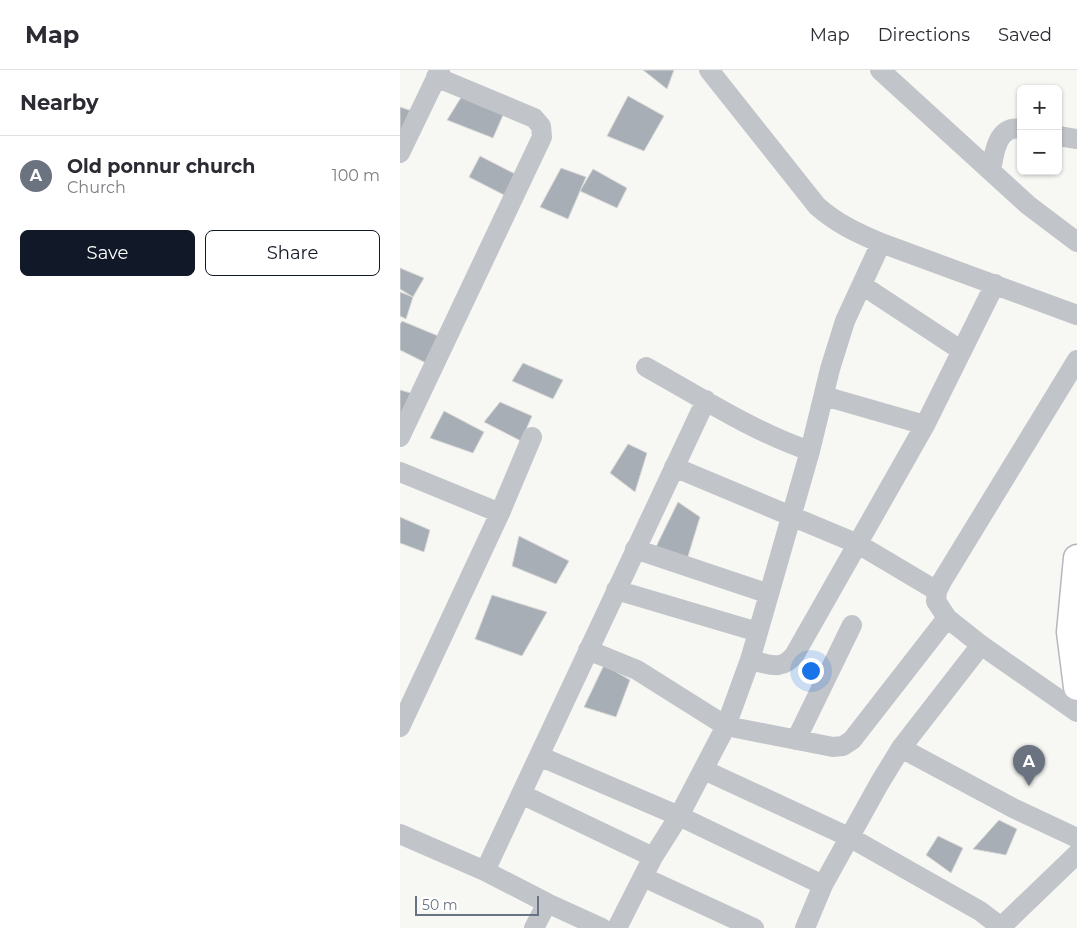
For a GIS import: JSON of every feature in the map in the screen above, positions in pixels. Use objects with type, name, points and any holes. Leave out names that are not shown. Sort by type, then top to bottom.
[{"type":"main road","points":[[1077,558],[1070,632],[1077,687]]},
{"type":"street","points":[[709,70],[817,206],[831,218],[881,243],[1077,315]]},
{"type":"street","points":[[880,70],[1028,205],[1077,242]]},
{"type":"street","points":[[400,153],[438,73],[534,118],[541,126],[542,137],[400,437]]},
{"type":"street","points":[[990,171],[999,137],[1006,130],[1017,128]]},
{"type":"street","points":[[1062,137],[1077,139]]},
{"type":"street","points":[[618,928],[653,857],[679,816],[726,726],[750,660],[792,516],[830,369],[845,321],[881,243]]},
{"type":"street","points":[[750,660],[777,666],[790,662],[925,425],[995,284]]},
{"type":"street","points":[[862,285],[962,351]]},
{"type":"street","points":[[1077,360],[942,581],[937,591],[936,600],[939,608],[947,618],[981,645],[1077,712]]},
{"type":"street","points":[[646,367],[761,430],[788,443],[810,450]]},
{"type":"street","points":[[824,396],[925,425]]},
{"type":"street","points":[[485,871],[706,400]]},
{"type":"street","points":[[400,727],[500,513],[532,437]]},
{"type":"street","points":[[674,467],[858,544],[937,591]]},
{"type":"street","points":[[400,472],[500,513]]},
{"type":"street","points":[[635,549],[769,594]]},
{"type":"street","points":[[616,590],[758,632]]},
{"type":"street","points":[[588,650],[637,670],[726,726],[833,747],[843,746],[852,740],[947,618]]},
{"type":"street","points":[[796,740],[852,625]]},
{"type":"street","points":[[805,928],[824,885],[879,784],[901,748],[981,645]]},
{"type":"street","points":[[901,748],[1013,808],[1077,838]]},
{"type":"street","points":[[539,756],[679,816],[824,885]]},
{"type":"street","points":[[704,770],[851,838],[980,911],[1000,928],[1077,854]]},
{"type":"street","points":[[521,794],[653,857]]},
{"type":"street","points":[[400,834],[485,871],[547,903],[602,928]]},
{"type":"street","points":[[644,877],[754,928]]},
{"type":"street","points":[[534,928],[547,903]]},
{"type":"building","points":[[643,70],[674,70],[667,89]]},
{"type":"building","points":[[462,96],[504,113],[493,138],[447,120]]},
{"type":"building","points":[[628,96],[664,116],[644,151],[607,136]]},
{"type":"building","points":[[400,107],[412,111],[400,133]]},
{"type":"building","points":[[480,156],[519,176],[508,197],[469,177]]},
{"type":"building","points":[[561,168],[586,177],[568,219],[540,207]]},
{"type":"building","points":[[593,169],[627,188],[617,208],[580,191]]},
{"type":"building","points":[[400,268],[424,278],[413,297],[400,289]]},
{"type":"building","points":[[400,292],[413,297],[406,319],[400,316]]},
{"type":"building","points":[[402,321],[443,338],[430,365],[400,350],[400,324]]},
{"type":"building","points":[[523,363],[563,380],[553,399],[512,381]]},
{"type":"building","points":[[400,390],[411,393],[400,423]]},
{"type":"building","points":[[500,402],[532,416],[521,441],[484,422]]},
{"type":"building","points":[[444,411],[484,432],[473,453],[430,438]]},
{"type":"building","points":[[628,444],[647,453],[635,492],[610,473]]},
{"type":"building","points":[[678,502],[700,517],[685,566],[652,555]]},
{"type":"building","points":[[400,517],[430,530],[424,552],[400,543]]},
{"type":"building","points":[[519,536],[569,561],[556,584],[512,566]]},
{"type":"building","points":[[492,595],[547,612],[522,656],[475,639]]},
{"type":"building","points":[[604,665],[630,680],[616,717],[584,707]]},
{"type":"building","points":[[999,820],[1017,829],[1006,855],[973,849]]},
{"type":"building","points":[[938,836],[963,848],[951,873],[926,855]]},
{"type":"place","name":"Old ponnur church","points":[[1029,786]]}]
